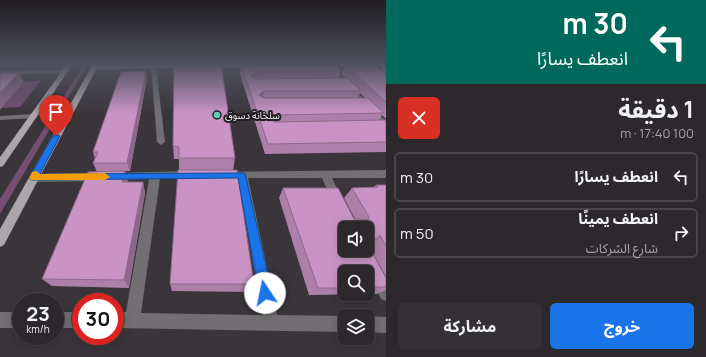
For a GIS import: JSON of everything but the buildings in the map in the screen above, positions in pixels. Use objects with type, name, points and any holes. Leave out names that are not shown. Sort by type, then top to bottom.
[{"type":"main road","points":[[0,164],[58,81]]},
{"type":"main road","points":[[0,241],[87,81]]},
{"type":"street","points":[[154,81],[161,142]]},
{"type":"street","points":[[343,81],[360,104],[383,127]]},
{"type":"street","points":[[338,84],[346,84]]},
{"type":"street","points":[[0,118],[33,116]]},
{"type":"street","points":[[325,174],[342,208]]},
{"type":"street","points":[[34,178],[386,174]]},
{"type":"street","points":[[242,175],[271,323]]},
{"type":"street","points":[[132,320],[155,176]]},
{"type":"street","points":[[374,271],[386,294]]},
{"type":"street","points":[[0,320],[12,320]]},
{"type":"street","points":[[124,320],[338,324]]},
{"type":"street","points":[[374,324],[386,325]]},
{"type":"shaded area","points":[[40,81],[20,107],[2,108],[24,82]]},
{"type":"shaded area","points":[[74,81],[78,81],[0,214],[0,199]]},
{"type":"slow traffic","points":[[36,175],[34,178],[105,177]]},
{"type":"place","name":"سلخانة دسوق","points":[[217,115]]},
{"type":"route","points":[[56,136],[34,178],[242,175],[265,293]]}]
